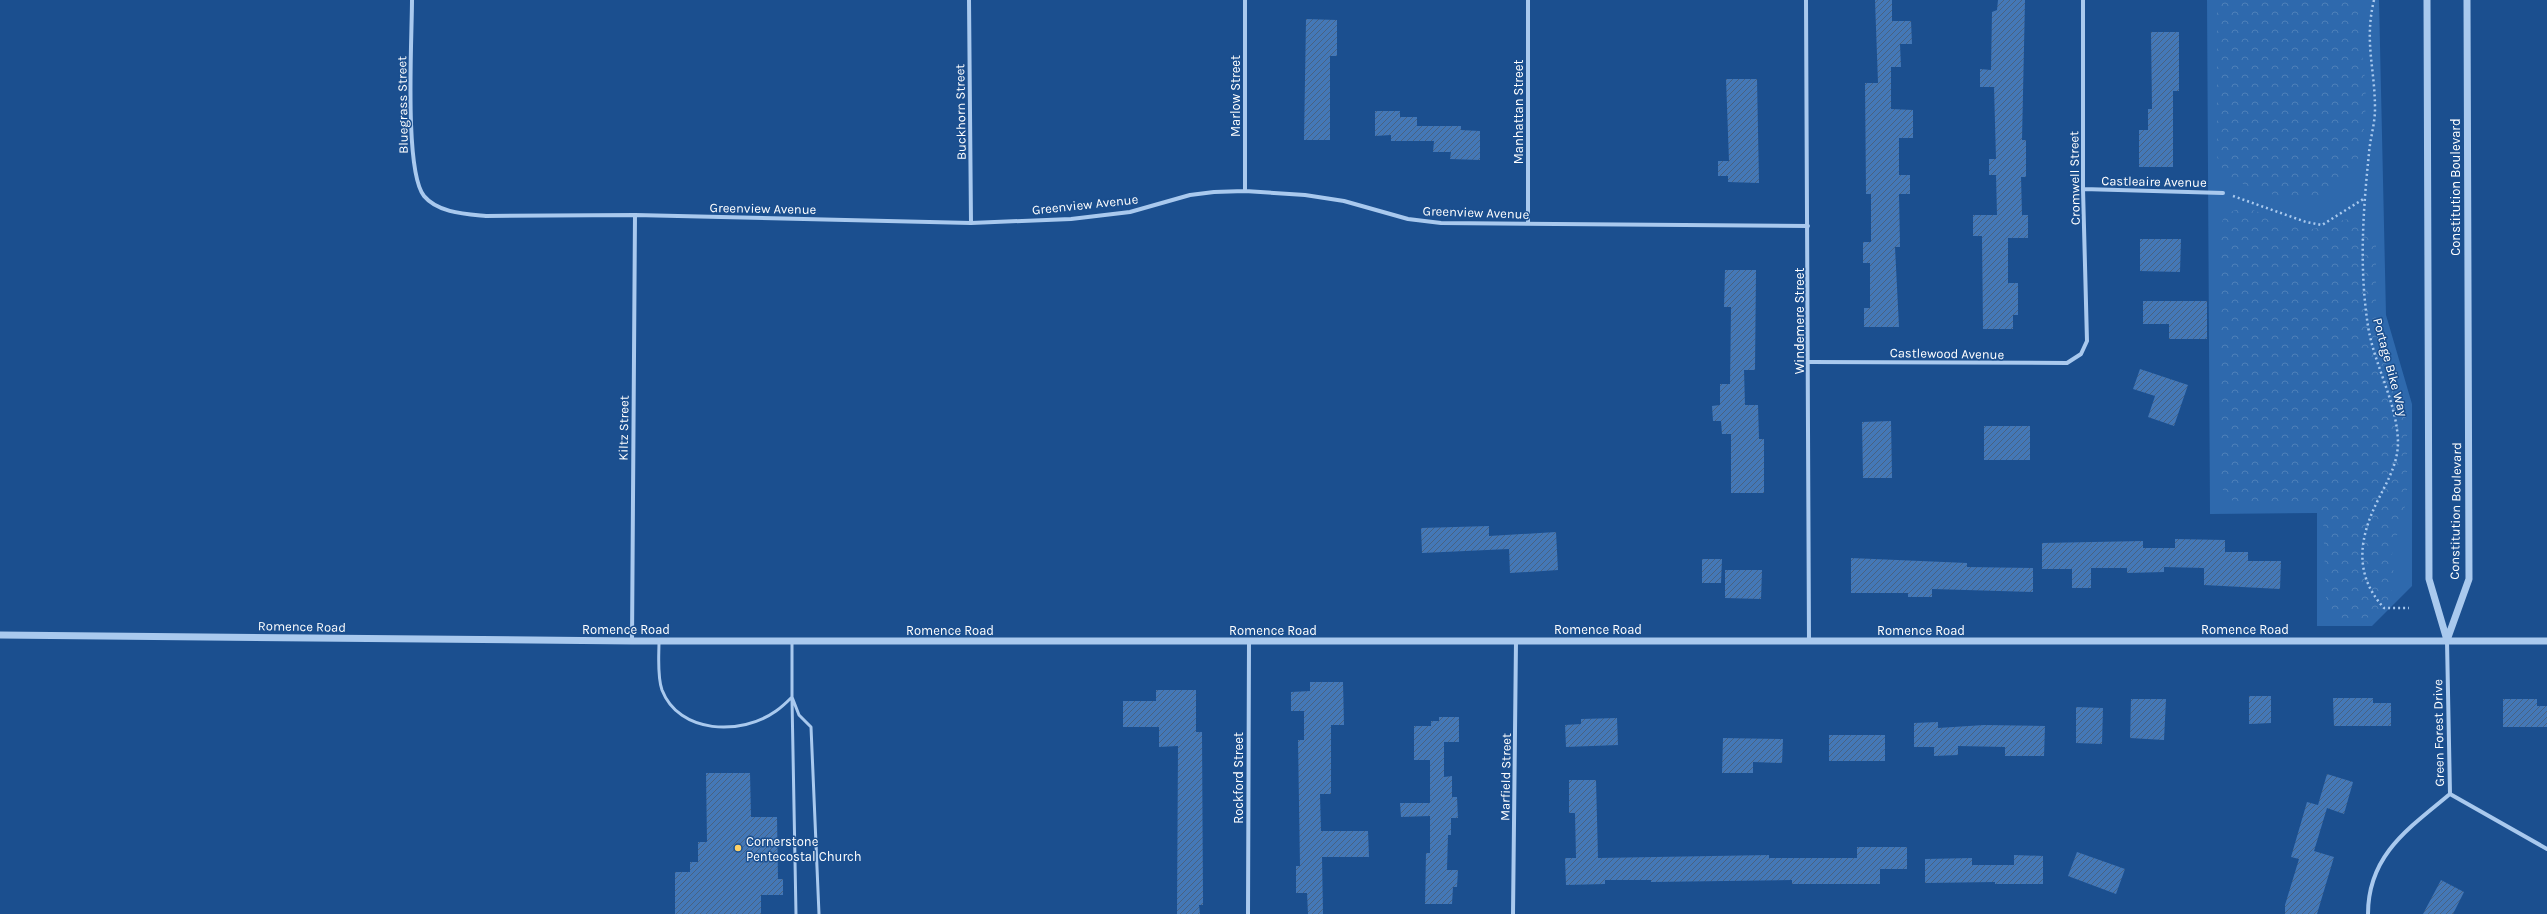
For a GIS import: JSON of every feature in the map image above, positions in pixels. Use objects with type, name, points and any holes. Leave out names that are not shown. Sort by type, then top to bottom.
[{"type":"street","name":"Bluegrass Street","points":[[412,0],[412,148],[414,174],[423,196],[432,204]]},
{"type":"street","name":"Buckhorn Street","points":[[969,0],[971,224]]},
{"type":"street","name":"Marlow Street","points":[[1245,0],[1245,191]]},
{"type":"street","name":"Manhattan Street","points":[[1528,0],[1528,224]]},
{"type":"street","name":"Windemere Street","points":[[1806,0],[1810,362],[1809,642]]},
{"type":"street","name":"Cromwell Street","points":[[2081,354],[2087,341],[2083,189],[2083,0]]},
{"type":"street","name":"Constitution Boulevard","points":[[2427,0],[2429,579],[2447,640]]},
{"type":"street","name":"Constitution Boulevard","points":[[2447,640],[2468,579],[2467,0]]},
{"type":"street","name":"Castleaire Avenue","points":[[2083,189],[2223,192]]},
{"type":"street","name":"Greenview Avenue","points":[[432,204],[459,213],[486,216],[634,215],[971,224],[1071,219],[1130,212],[1190,195],[1214,192],[1245,191],[1313,196],[1344,201],[1408,219],[1441,223],[1808,226]]},
{"type":"street","name":"Kiltz Street","points":[[632,641],[634,215]]},
{"type":"street","name":"Castlewood Avenue","points":[[1810,362],[2067,363],[2081,354]]},
{"type":"street","name":"Romence Road","points":[[0,635],[632,641],[2547,641]]},
{"type":"street","name":"Green Forest Drive","points":[[2368,914],[2370,886],[2375,871],[2401,835],[2450,794],[2447,640]]},
{"type":"street","name":"Marfield Street","points":[[1513,914],[1516,641]]},
{"type":"street","name":"Rockford Street","points":[[1248,914],[1249,642]]},
{"type":"street","points":[[2450,794],[2547,849]]},
{"type":"lane","points":[[659,641],[661,689],[669,704],[681,716],[695,723],[712,726],[742,726],[775,712],[792,697]]},
{"type":"lane","points":[[792,641],[796,914]]},
{"type":"lane","points":[[792,697],[799,714],[811,727],[819,914]]},
{"type":"path","name":"Portage Bike Way","points":[[2374,0],[2368,23],[2368,46],[2374,78],[2375,111],[2365,198],[2362,249],[2364,295],[2368,328],[2396,421],[2398,443],[2393,471],[2367,525],[2362,555],[2364,576],[2374,596],[2384,608],[2409,608]]},
{"type":"path","points":[[2223,192],[2306,222],[2322,225],[2365,198]]},
{"type":"green space","points":[[2207,0],[2379,0],[2386,315],[2412,404],[2412,586],[2372,626],[2317,626],[2317,513],[2210,514]]},
{"type":"green space","points":[[2217,0],[2359,0],[2358,20],[2366,89],[2363,134],[2359,156],[2353,172],[2337,186],[2322,194],[2306,199],[2286,198],[2261,191],[2237,181],[2228,175],[2222,168],[2217,157]]},
{"type":"green space","points":[[2244,208],[2305,229],[2318,228],[2343,220],[2356,220],[2364,223],[2370,229],[2375,240],[2376,327],[2380,347],[2407,421],[2407,499],[2392,554],[2394,579],[2390,598],[2372,616],[2361,620],[2348,620],[2335,615],[2326,598],[2323,516],[2316,507],[2307,504],[2243,504],[2229,498],[2222,488],[2220,475],[2219,233],[2226,216],[2238,209]]},
{"type":"building","points":[[1875,0],[1892,0],[1892,21],[1911,21],[1912,44],[1900,44],[1901,67],[1891,67],[1891,109],[1913,110],[1913,138],[1899,138],[1899,175],[1910,175],[1910,194],[1899,194],[1900,247],[1895,247],[1899,327],[1864,327],[1864,308],[1870,308],[1870,263],[1863,263],[1863,242],[1871,242],[1871,194],[1866,194],[1865,83],[1878,83]]},
{"type":"building","points":[[1998,0],[2025,0],[2022,140],[2026,140],[2026,177],[2021,177],[2022,215],[2028,215],[2028,238],[2008,238],[2008,283],[2018,283],[2018,315],[2013,315],[2013,329],[1983,329],[1982,236],[1973,236],[1973,215],[1997,215],[1996,175],[1989,175],[1989,159],[1996,159],[1994,87],[1980,87],[1980,69],[1991,70],[1992,12],[1997,10]]},
{"type":"building","points":[[1306,19],[1337,20],[1337,56],[1330,56],[1330,140],[1304,140]]},
{"type":"building","points":[[2151,32],[2179,32],[2179,91],[2173,91],[2173,167],[2139,167],[2139,130],[2148,130],[2148,109],[2152,109]]},
{"type":"building","points":[[1726,79],[1757,79],[1759,183],[1728,182],[1728,176],[1718,176],[1718,161],[1729,161]]},
{"type":"building","points":[[1375,111],[1400,111],[1400,117],[1417,117],[1417,126],[1461,126],[1461,130],[1480,131],[1480,160],[1450,159],[1451,152],[1433,152],[1434,141],[1391,141],[1391,135],[1375,136]]},
{"type":"building","points":[[2140,239],[2181,239],[2180,272],[2140,271]]},
{"type":"building","points":[[1725,270],[1756,270],[1755,370],[1744,370],[1745,405],[1758,405],[1759,439],[1764,439],[1764,493],[1731,493],[1731,434],[1722,434],[1721,421],[1713,421],[1712,406],[1720,405],[1720,384],[1730,384],[1731,307],[1724,307]]},
{"type":"building","points":[[2143,301],[2207,301],[2207,339],[2169,339],[2169,324],[2143,324]]},
{"type":"building","points":[[2140,369],[2188,385],[2174,426],[2148,417],[2155,396],[2133,389]]},
{"type":"building","points":[[1891,421],[1892,478],[1863,478],[1862,422]]},
{"type":"building","points":[[1984,426],[2030,426],[2030,460],[1984,460]]},
{"type":"building","points":[[1489,526],[1489,536],[1556,532],[1558,570],[1510,573],[1509,549],[1422,553],[1421,528]]},
{"type":"building","points":[[2175,539],[2225,540],[2225,552],[2248,552],[2248,561],[2281,561],[2280,589],[2204,585],[2204,568],[2164,567],[2164,572],[2127,573],[2127,568],[2091,568],[2091,588],[2072,588],[2072,569],[2042,569],[2042,543],[2143,541],[2143,548],[2175,548]]},
{"type":"building","points":[[1851,558],[1967,563],[1967,567],[2033,568],[2033,592],[1932,589],[1932,597],[1908,597],[1908,593],[1851,593]]},
{"type":"building","points":[[1702,559],[1722,559],[1721,583],[1702,583]]},
{"type":"building","points":[[1725,570],[1762,570],[1761,599],[1725,598]]},
{"type":"building","points":[[1310,682],[1343,682],[1344,725],[1331,725],[1331,794],[1320,794],[1321,831],[1368,831],[1369,857],[1322,857],[1323,914],[1308,914],[1307,893],[1296,893],[1296,866],[1300,866],[1298,740],[1304,740],[1304,711],[1291,711],[1291,692],[1310,691]]},
{"type":"building","points":[[1156,690],[1196,690],[1196,732],[1202,732],[1203,905],[1199,905],[1200,914],[1177,914],[1178,746],[1159,747],[1159,727],[1123,727],[1123,701],[1156,701]]},
{"type":"building","points":[[2249,696],[2271,696],[2271,723],[2249,724]]},
{"type":"building","points":[[2333,698],[2373,698],[2373,703],[2391,703],[2391,726],[2334,726]]},
{"type":"building","points":[[2131,699],[2166,699],[2164,740],[2130,738]]},
{"type":"building","points":[[2503,699],[2537,699],[2537,706],[2547,706],[2547,727],[2503,727]]},
{"type":"building","points":[[2076,707],[2103,708],[2102,744],[2076,743]]},
{"type":"building","points":[[1439,717],[1459,717],[1459,742],[1444,742],[1444,777],[1452,776],[1452,797],[1457,797],[1458,818],[1451,818],[1451,835],[1448,835],[1447,870],[1458,870],[1457,887],[1453,887],[1452,904],[1425,904],[1426,853],[1430,853],[1430,816],[1401,817],[1400,803],[1430,803],[1430,760],[1414,760],[1414,726],[1431,726],[1431,721],[1439,721]]},
{"type":"building","points":[[1617,718],[1618,745],[1566,747],[1565,725],[1581,724],[1581,719]]},
{"type":"building","points":[[1938,722],[1938,728],[1984,725],[2045,726],[2044,756],[2005,756],[2005,747],[1958,746],[1958,755],[1934,756],[1934,747],[1914,747],[1914,723]]},
{"type":"building","points":[[1829,735],[1885,735],[1885,761],[1829,761]]},
{"type":"building","points":[[1723,738],[1783,739],[1782,763],[1753,762],[1753,773],[1722,773]]},
{"type":"building","name":"Cornerstone Pentecostal Church","points":[[706,773],[750,773],[751,817],[777,817],[778,879],[783,879],[783,895],[761,895],[761,914],[675,914],[675,872],[690,872],[690,862],[698,862],[698,842],[707,842]]},
{"type":"building","points":[[2327,774],[2353,782],[2344,814],[2327,808],[2314,851],[2334,857],[2317,914],[2285,914],[2285,905],[2299,859],[2291,857],[2307,802],[2318,805]]},
{"type":"building","points":[[1569,780],[1596,780],[1598,858],[1769,855],[1769,858],[1857,858],[1857,847],[1907,847],[1907,869],[1880,869],[1880,884],[1792,884],[1792,880],[1651,882],[1651,880],[1605,880],[1605,884],[1566,885],[1565,858],[1576,858],[1575,813],[1569,813]]},
{"type":"building","points":[[2077,852],[2125,869],[2116,894],[2068,876]]},
{"type":"building","points":[[2014,855],[2043,856],[2043,884],[1995,884],[1995,882],[1925,883],[1925,859],[1972,858],[1972,865],[2014,865]]},
{"type":"building","points":[[2441,880],[2464,892],[2453,914],[2423,914]]},
{"type":"place","name":"Cornerstone Pentecostal Church","points":[[738,848]]}]
